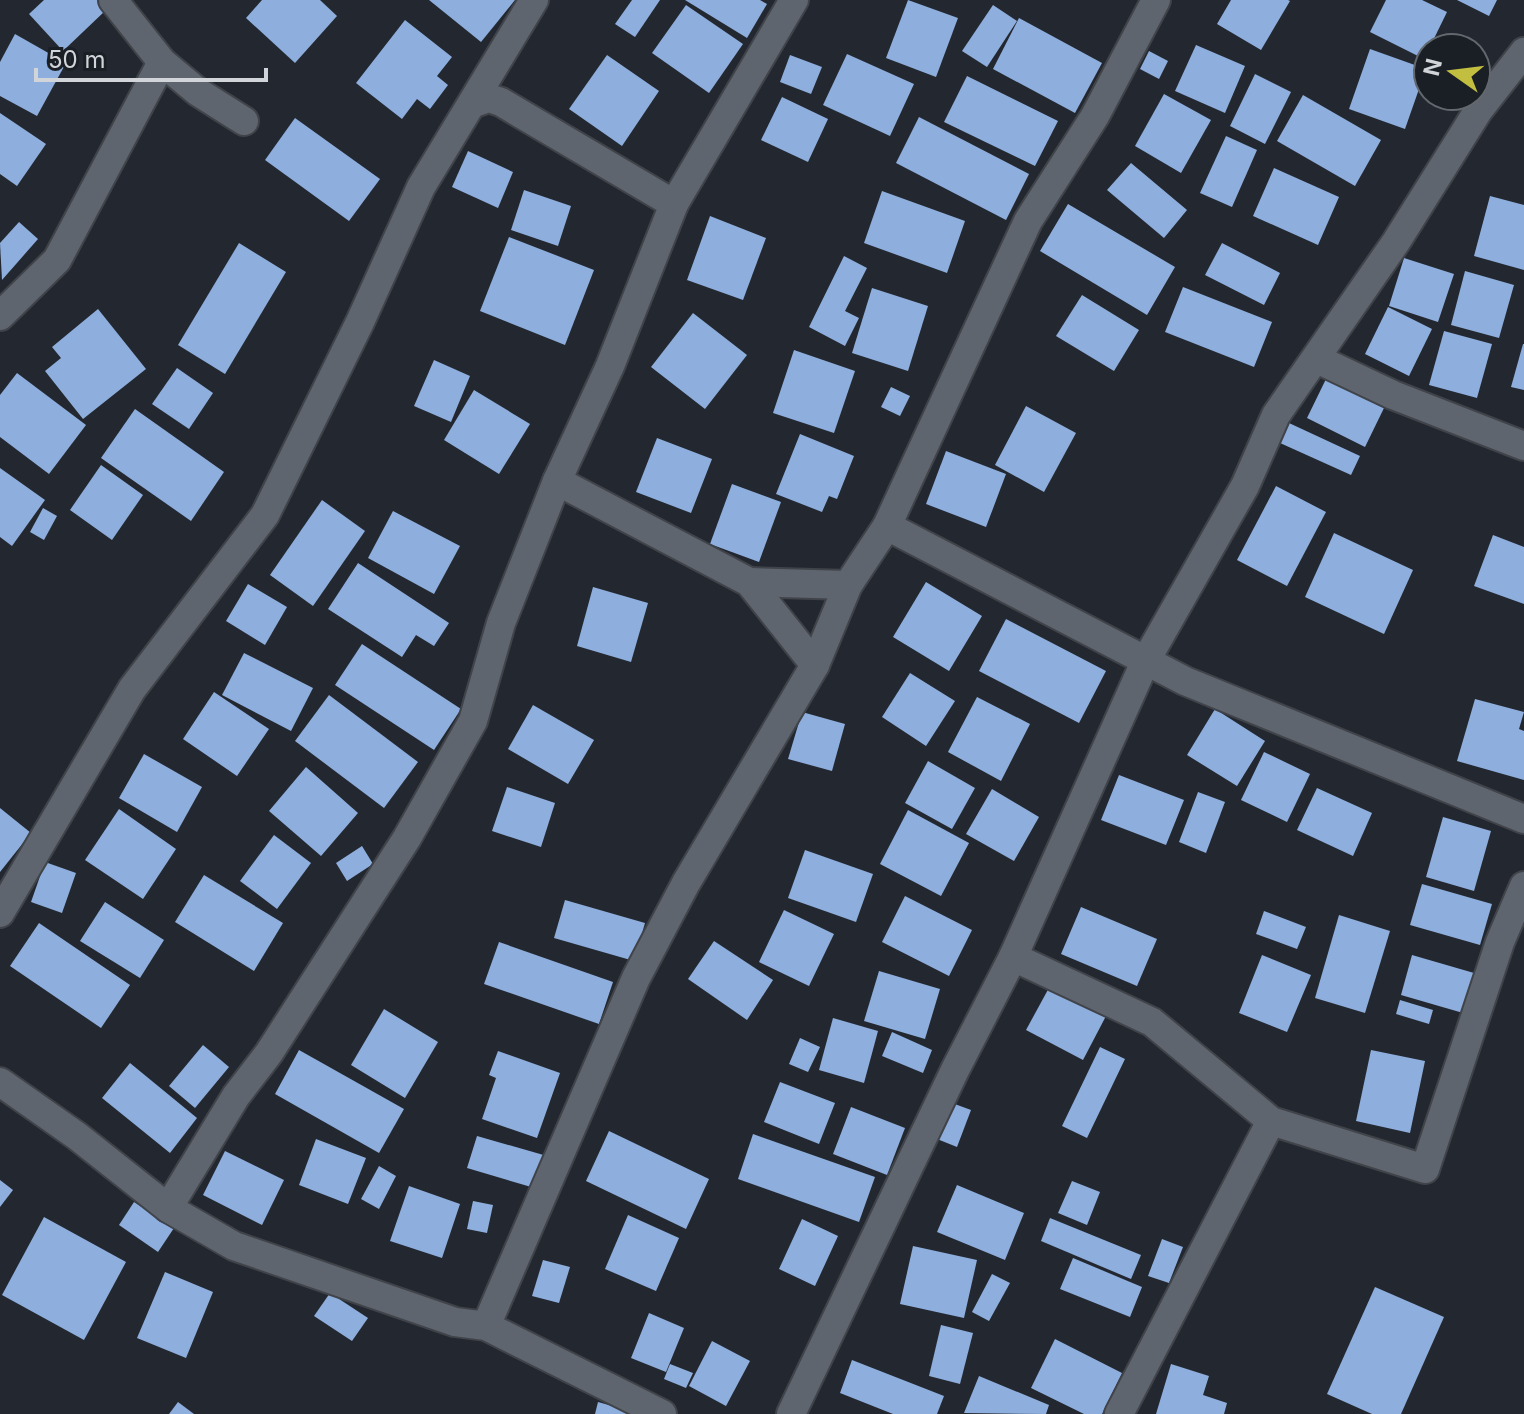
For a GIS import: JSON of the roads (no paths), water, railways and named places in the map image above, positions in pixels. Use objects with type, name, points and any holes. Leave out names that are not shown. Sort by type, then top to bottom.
[{"type":"street","points":[[113,0],[162,62],[198,92],[244,121]]},
{"type":"street","points":[[0,913],[132,689],[265,515],[360,322],[421,187],[534,0]]},
{"type":"street","points":[[168,1208],[236,1096],[269,1053],[407,838],[473,721],[501,623],[557,481],[610,366],[674,204],[794,0]]},
{"type":"street","points":[[486,1326],[636,978],[686,883],[815,665],[848,585],[887,526],[1028,221],[1095,116],[1156,0]]},
{"type":"street","points":[[791,1414],[955,1070],[1013,957],[1145,662],[1245,486],[1276,415],[1317,359],[1478,111],[1524,52]]},
{"type":"street","points":[[0,316],[57,260],[162,62]]},
{"type":"street","points":[[474,103],[489,98],[501,102],[674,204]]},
{"type":"street","points":[[1317,359],[1393,395],[1524,446]]},
{"type":"street","points":[[557,481],[749,582],[815,665]]},
{"type":"street","points":[[887,526],[1145,662],[1524,819]]},
{"type":"street","points":[[749,582],[848,585]]},
{"type":"street","points":[[1013,957],[1152,1022],[1271,1121],[1425,1169],[1500,942],[1524,886]]},
{"type":"street","points":[[0,1082],[168,1208],[234,1246],[455,1322],[486,1326],[662,1414]]},
{"type":"street","points":[[1119,1414],[1271,1121]]}]
